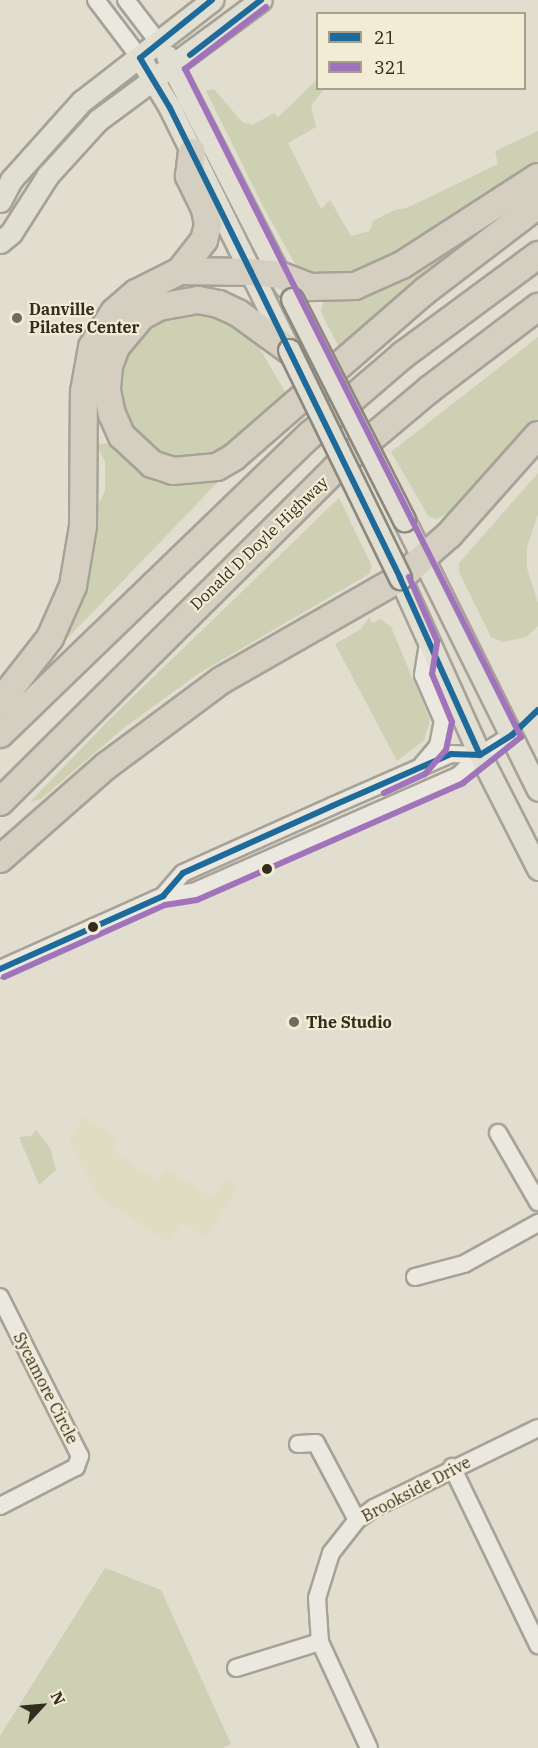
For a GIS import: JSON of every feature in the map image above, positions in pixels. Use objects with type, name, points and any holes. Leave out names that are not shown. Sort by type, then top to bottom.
[{"type":"highway","points":[[0,702],[50,638],[73,586],[83,526],[84,392],[92,347],[114,312],[136,293],[180,271],[202,246],[208,225],[189,176],[192,152]]},
{"type":"highway","points":[[180,271],[251,272],[279,275],[311,287],[331,289],[381,278],[538,177]]},
{"type":"highway","points":[[289,350],[238,313],[198,300],[159,307],[128,330],[109,366],[107,391],[122,436],[152,464],[173,471],[217,467],[234,457],[425,291],[538,205]]},
{"type":"highway","points":[[0,734],[310,435],[403,355],[538,255]]},
{"type":"highway","name":"Donald D Doyle Highway","points":[[0,802],[337,467],[430,389],[538,306]]},
{"type":"highway","points":[[0,859],[106,766],[222,680],[400,578],[449,535],[538,435]]},
{"type":"main road","points":[[0,201],[11,180],[82,101],[212,0]]},
{"type":"main road","points":[[0,242],[11,233],[33,194],[98,120],[261,0]]},
{"type":"main road","points":[[159,43],[174,66],[538,790]]},
{"type":"main road","points":[[140,58],[192,152],[251,272],[400,578],[480,755],[538,869]]},
{"type":"street","points":[[96,0],[140,58]]},
{"type":"street","points":[[126,0],[159,43]]},
{"type":"street","points":[[419,768],[438,746],[443,722],[423,675],[428,644]]},
{"type":"street","points":[[0,969],[163,896],[193,892],[459,775],[480,755],[512,735]]},
{"type":"street","points":[[163,896],[183,873],[419,768],[451,754],[480,755]]},
{"type":"street","points":[[498,1133],[538,1202]]},
{"type":"street","points":[[415,1277],[464,1264],[538,1223]]},
{"type":"street","name":"Sycamore Circle","points":[[0,1297],[78,1448],[80,1463],[0,1506]]},
{"type":"street","name":"Brookside Drive","points":[[369,1748],[320,1642],[317,1620],[322,1574],[331,1553],[357,1520],[452,1467],[538,1428]]},
{"type":"street","points":[[298,1444],[316,1443],[357,1520]]},
{"type":"street","points":[[452,1467],[538,1645]]},
{"type":"street","points":[[236,1668],[320,1642]]},
{"type":"shaded area","points":[[84,1117],[118,1139],[111,1150],[157,1181],[166,1169],[213,1199],[226,1179],[238,1187],[206,1237],[181,1222],[168,1242],[97,1196],[69,1140]]},
{"type":"green space","points":[[316,81],[316,90],[323,90],[311,106],[316,127],[288,143],[321,209],[330,200],[351,236],[370,231],[373,221],[395,210],[407,208],[498,164],[495,151],[538,131],[538,167],[404,253],[346,280],[308,275],[295,264],[263,206],[206,91],[214,89],[242,122],[253,125],[274,113],[278,117]]},
{"type":"green space","points":[[532,193],[342,353],[321,312],[324,299],[357,298]]},
{"type":"green space","points":[[196,311],[221,316],[253,337],[288,397],[251,431],[212,456],[186,460],[159,452],[134,431],[122,406],[120,379],[129,350],[145,330],[169,315]]},
{"type":"green space","points":[[538,337],[538,421],[457,508],[437,519],[429,517],[391,452]]},
{"type":"green space","points":[[117,443],[218,478],[218,482],[60,646],[93,543],[96,509],[105,491],[105,462],[96,444]]},
{"type":"green space","points":[[538,473],[538,514],[527,547],[527,568],[538,603],[538,626],[526,637],[503,642],[491,637],[459,572],[459,563]]},
{"type":"green space","points":[[339,498],[372,566],[369,574],[198,674],[125,727],[41,799],[30,802],[108,721]]},
{"type":"green space","points":[[369,617],[372,623],[380,619],[391,627],[430,720],[424,740],[397,761],[335,644],[361,629]]},
{"type":"green space","points":[[36,1130],[50,1148],[56,1170],[39,1185],[19,1137],[31,1136]]},
{"type":"green space","points":[[105,1568],[161,1590],[231,1744],[223,1748],[0,1748],[0,1736]]},
{"type":"transit line","name":"21","points":[[212,0],[140,58],[170,108],[251,272],[400,578],[480,755]]},
{"type":"transit line","name":"21","points":[[190,55],[261,0]]},
{"type":"transit line","name":"321","points":[[4,977],[165,905],[197,900],[463,783],[521,737],[185,69],[266,7]]},
{"type":"transit line","name":"321","points":[[384,793],[425,774],[446,750],[452,722],[432,674],[437,641],[409,577]]},
{"type":"transit line","name":"21","points":[[0,969],[163,896],[183,873],[332,806],[451,754],[480,755],[512,735],[538,710]]},
{"type":"place","name":"Danville Pilates Center","points":[[17,318]]},
{"type":"place","name":"The Studio","points":[[294,1022]]}]
